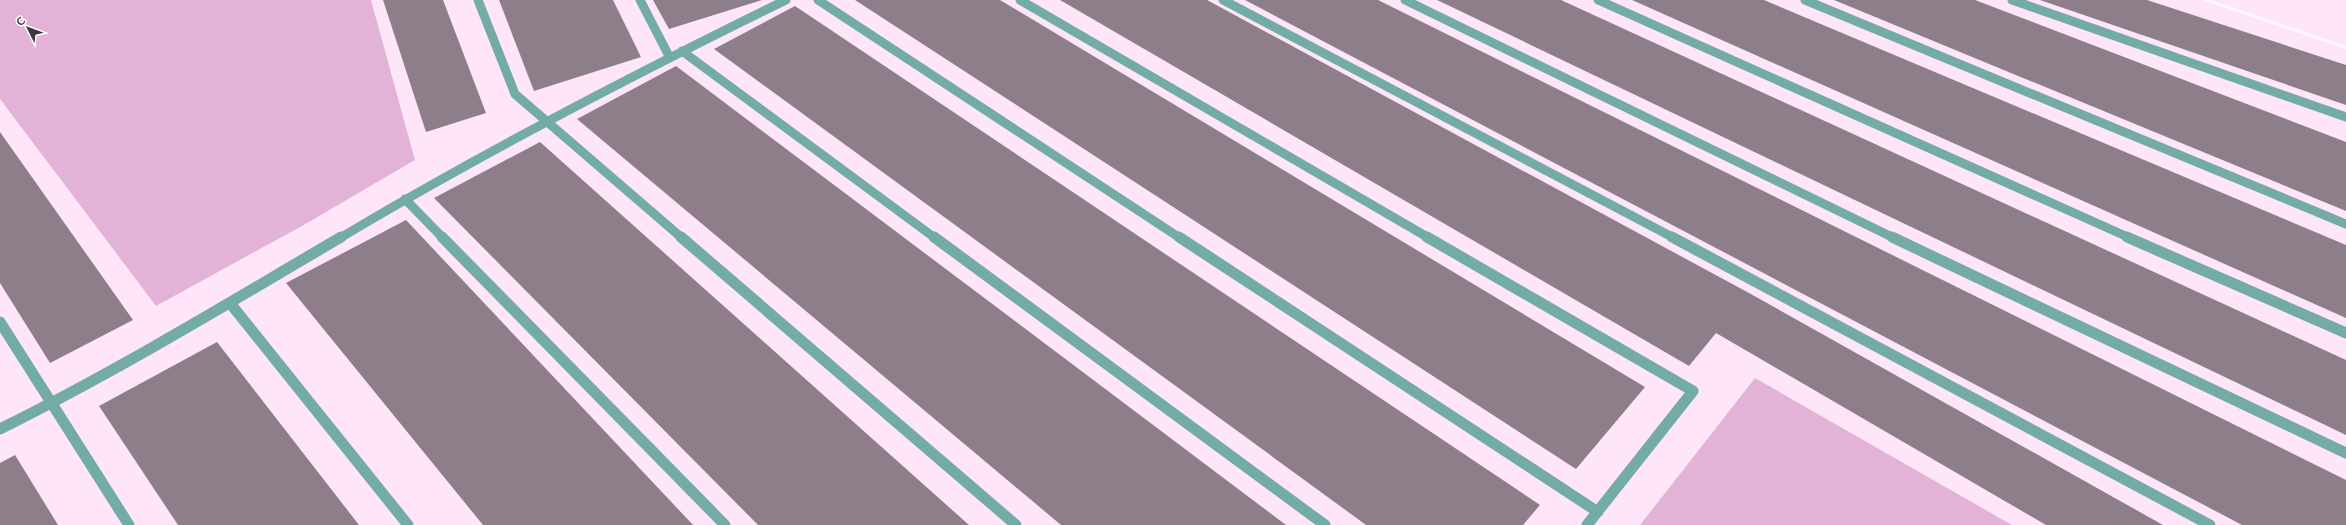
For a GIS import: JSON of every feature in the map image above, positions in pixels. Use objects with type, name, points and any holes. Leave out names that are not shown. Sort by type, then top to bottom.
[{"type":"lane","points":[[478,0],[515,94],[1016,525]]},
{"type":"lane","points":[[640,0],[670,58]]},
{"type":"lane","points":[[0,429],[52,402],[230,303],[405,199],[682,51],[784,0]]},
{"type":"lane","points":[[818,0],[1598,512]]},
{"type":"lane","points":[[1020,0],[1693,391],[1587,525]]},
{"type":"lane","points":[[1223,0],[1788,298],[2210,525]]},
{"type":"lane","points":[[1405,0],[1851,217],[2346,453]]},
{"type":"lane","points":[[1598,0],[1903,138],[2346,333]]},
{"type":"lane","points":[[1805,0],[2346,224]]},
{"type":"lane","points":[[2012,0],[2346,117]]},
{"type":"lane","points":[[682,51],[1325,525]]},
{"type":"lane","points":[[405,199],[725,525]]},
{"type":"lane","points":[[230,303],[408,525]]},
{"type":"lane","points":[[0,322],[129,525]]},
{"type":"shaded area","points":[[0,0],[371,0],[415,160],[302,226],[156,306],[0,99]]},
{"type":"shaded area","points":[[371,0],[2202,0],[2346,49],[2346,525],[2012,525],[1755,378],[1640,525],[0,525],[0,99],[156,306],[302,226],[415,160]]},
{"type":"shaded area","points":[[2211,0],[2346,0],[2346,46]]},
{"type":"shaded area","points":[[1755,378],[2012,525],[1640,525]]},
{"type":"building","points":[[383,0],[443,0],[486,113],[426,132]]},
{"type":"building","points":[[499,0],[613,0],[641,57],[534,91]]},
{"type":"building","points":[[653,0],[762,0],[669,29]]},
{"type":"building","points":[[855,0],[1000,0],[1645,387],[1576,469]]},
{"type":"building","points":[[1060,0],[1207,0],[1749,293],[2163,525],[2046,525],[1716,333],[1689,366]]},
{"type":"building","points":[[1245,0],[1378,0],[2346,480],[2346,525],[2242,525]]},
{"type":"building","points":[[1437,0],[1561,0],[2346,360],[2346,435]]},
{"type":"building","points":[[1632,0],[1764,0],[2346,245],[2346,318]]},
{"type":"building","points":[[1834,0],[1975,0],[2346,142],[2346,211]]},
{"type":"building","points":[[2040,0],[2147,0],[2346,65],[2346,105]]},
{"type":"building","points":[[795,6],[1540,505],[1523,525],[1366,525],[714,49]]},
{"type":"building","points":[[676,66],[1286,525],[1061,525],[577,119]]},
{"type":"building","points":[[0,132],[133,320],[50,363],[0,283]]},
{"type":"building","points":[[540,142],[969,525],[758,525],[434,198]]},
{"type":"building","points":[[406,220],[693,525],[483,525],[286,283]]},
{"type":"building","points":[[217,342],[359,525],[178,525],[99,406]]},
{"type":"building","points":[[15,455],[58,525],[0,525],[0,463]]}]
